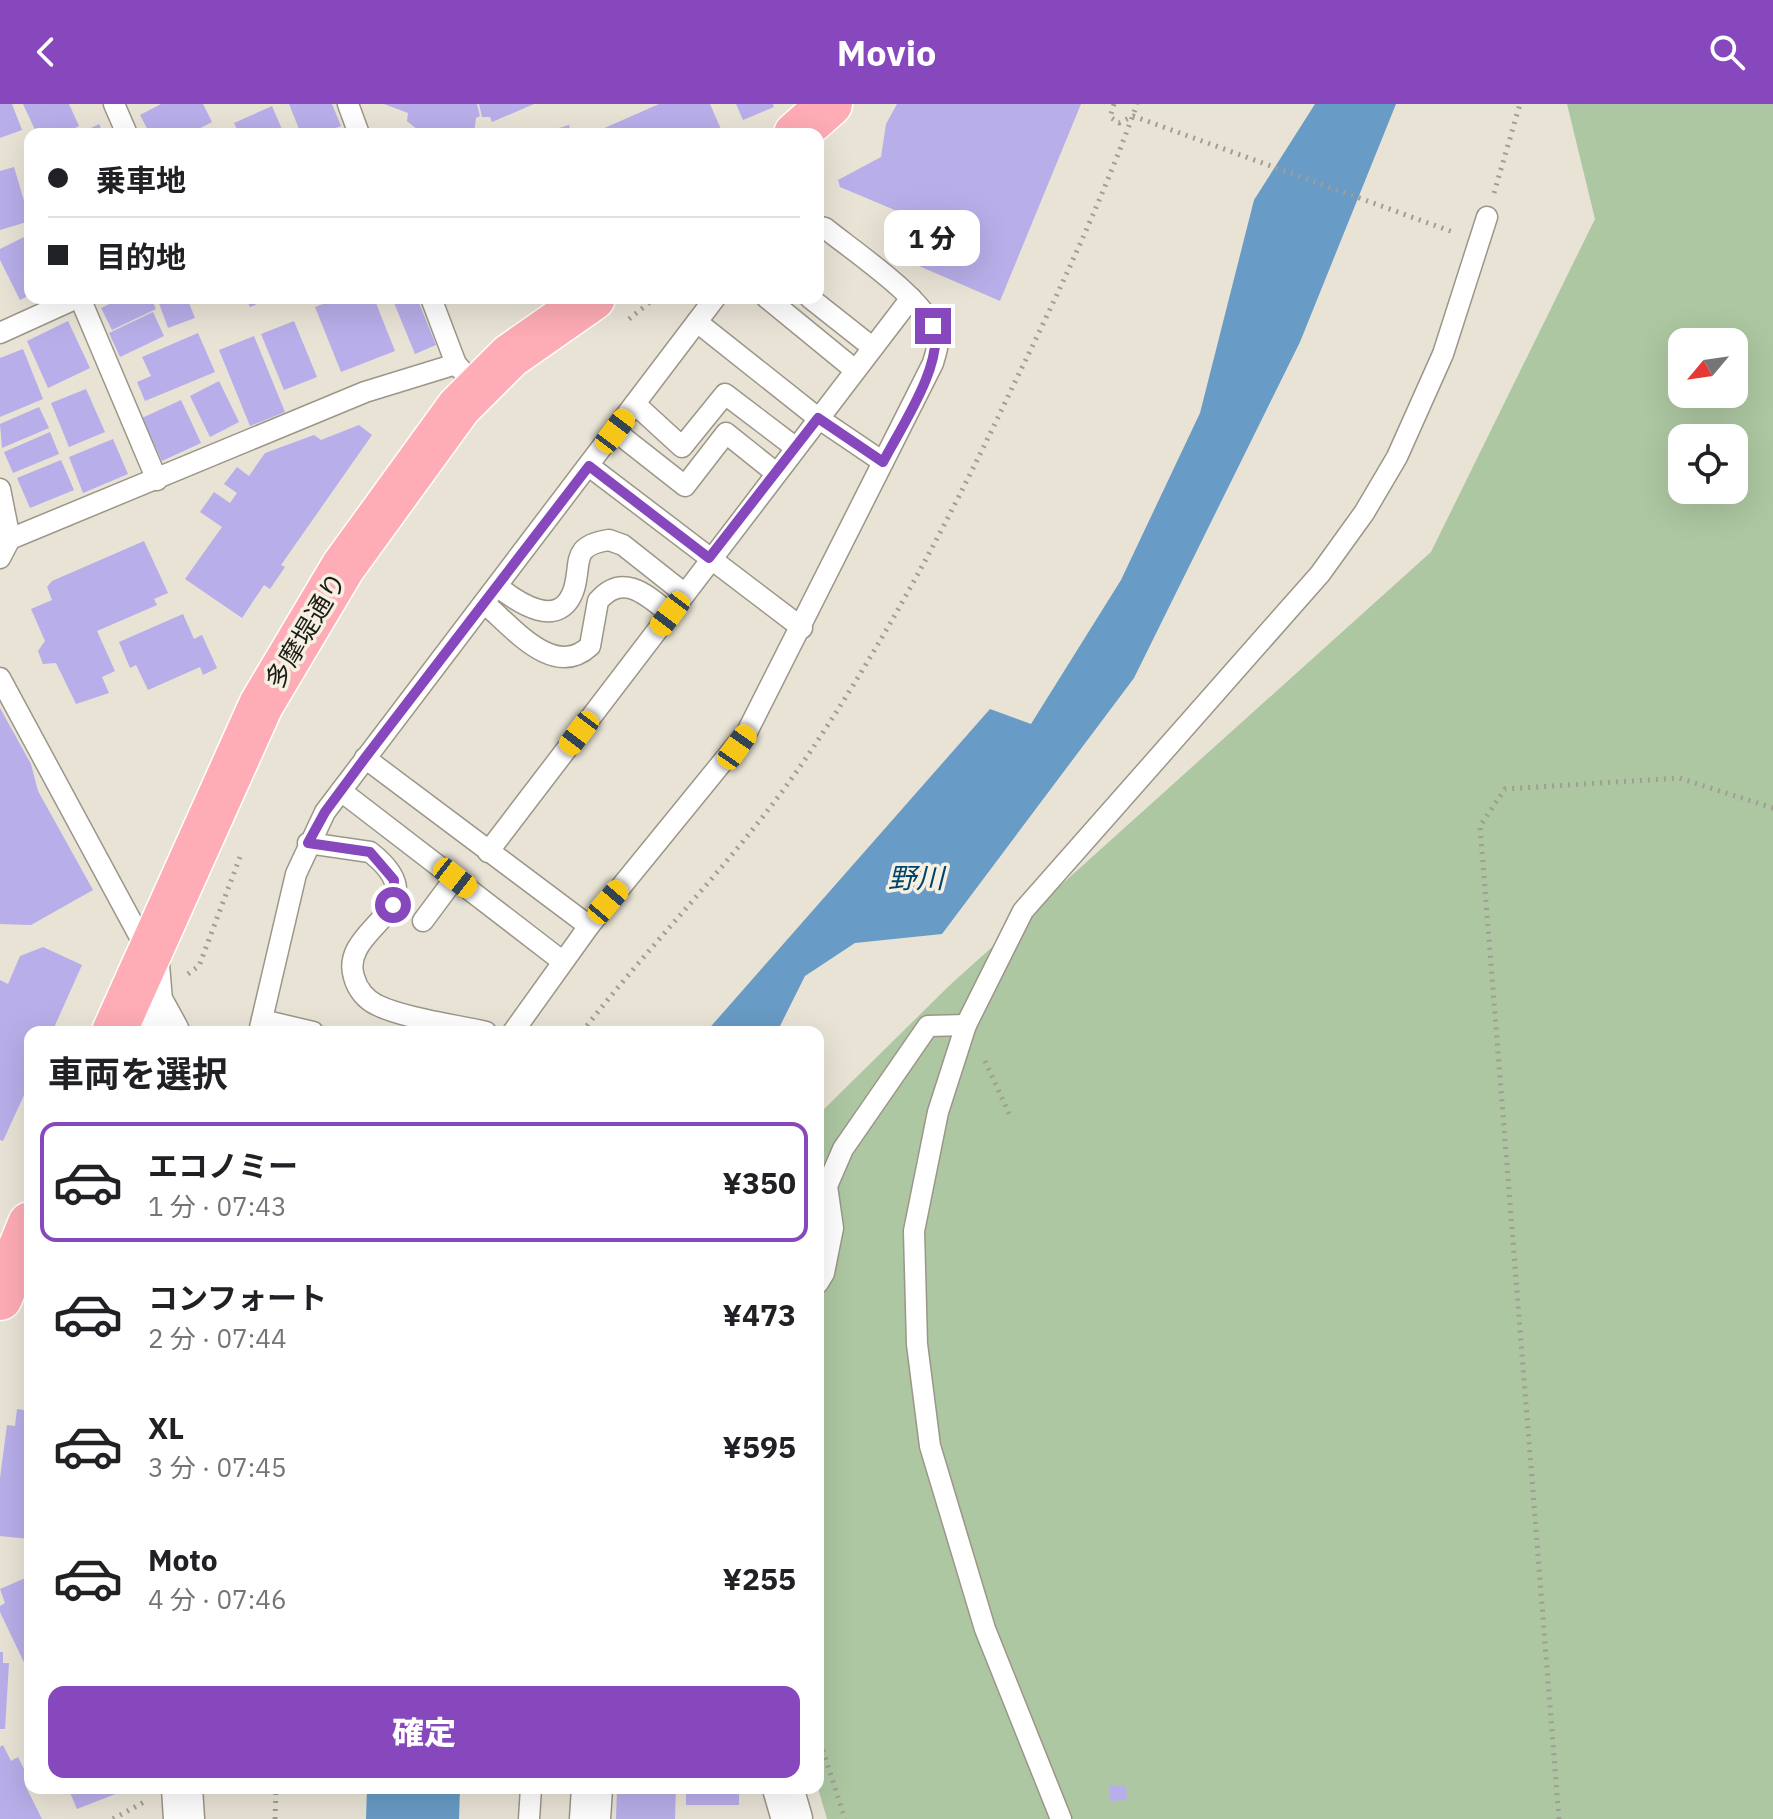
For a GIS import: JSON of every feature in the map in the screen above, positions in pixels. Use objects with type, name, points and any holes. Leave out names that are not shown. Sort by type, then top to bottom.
[{"type":"main road","name":"多摩堤通り","points":[[117,1026],[245,738],[312,616],[467,376],[539,333],[608,311]]},
{"type":"main road","points":[[0,1298],[24,1239]]},
{"type":"street","points":[[148,953],[167,1021]]},
{"type":"street","points":[[182,1794],[184,1819]]},
{"type":"street","points":[[590,1819],[592,1794]]},
{"type":"street","points":[[785,1794],[792,1819]]},
{"type":"lane","points":[[114,104],[124,128]]},
{"type":"lane","points":[[348,104],[357,128]]},
{"type":"lane","points":[[1061,1819],[985,1629],[952,1528],[930,1446],[917,1344],[914,1231],[938,1112],[966,1025],[1023,911],[1320,574],[1364,513],[1397,457],[1443,354],[1487,217]]},
{"type":"lane","points":[[517,1026],[589,926],[726,761],[756,717],[937,349],[933,326],[911,298],[824,228]]},
{"type":"lane","points":[[488,852],[670,614],[709,558],[911,298]]},
{"type":"lane","points":[[0,333],[65,304]]},
{"type":"lane","points":[[81,304],[157,480]]},
{"type":"lane","points":[[0,489],[5,548],[365,392],[467,376],[434,304]]},
{"type":"lane","points":[[260,1026],[296,874],[308,843],[365,758],[710,304]]},
{"type":"lane","points":[[774,304],[855,370]]},
{"type":"lane","points":[[818,304],[872,347]]},
{"type":"lane","points":[[697,322],[818,418],[883,462]]},
{"type":"lane","points":[[635,404],[682,447],[725,394],[796,448]]},
{"type":"lane","points":[[615,431],[685,486],[726,433],[776,473]]},
{"type":"lane","points":[[589,466],[802,628]]},
{"type":"lane","points":[[497,586],[531,610],[550,611],[560,607],[573,590],[576,562],[581,552],[587,546],[609,540],[623,545],[685,594]]},
{"type":"lane","points":[[484,603],[542,652],[563,659],[590,646],[598,601],[615,587],[636,588],[670,614]]},
{"type":"lane","points":[[0,678],[148,953]]},
{"type":"lane","points":[[365,758],[589,926]]},
{"type":"lane","points":[[341,791],[562,961]]},
{"type":"lane","points":[[308,843],[370,852],[394,880],[395,893],[388,915],[361,940],[353,959],[355,983],[363,995],[381,1008],[460,1026]]},
{"type":"lane","points":[[423,921],[455,878]]},
{"type":"lane","points":[[824,1273],[833,1228],[827,1186],[843,1149],[928,1026],[966,1025]]},
{"type":"lane","points":[[529,1819],[531,1794]]},
{"type":"path","points":[[1114,104],[1110,117],[1119,123],[1133,116],[1480,242]]},
{"type":"path","points":[[587,1026],[737,850],[796,772],[860,676],[957,502],[1087,228],[1137,104]]},
{"type":"path","points":[[1487,217],[1520,104]]},
{"type":"path","points":[[608,311],[633,304]]},
{"type":"path","points":[[1559,1819],[1480,826],[1505,789],[1679,778],[1773,808]]},
{"type":"path","points":[[167,1021],[199,966],[244,849]]},
{"type":"path","points":[[966,1025],[1011,1118]]},
{"type":"path","points":[[824,1754],[845,1819]]},
{"type":"path","points":[[275,1819],[276,1794]]},
{"type":"green space","points":[[1567,104],[1773,104],[1773,1819],[827,1819],[820,1794],[824,1794],[824,1109],[951,984],[1431,552],[1595,219]]},
{"type":"water","name":"野川","points":[[1315,104],[1396,104],[1300,342],[1134,678],[942,934],[855,943],[805,976],[780,1026],[711,1026],[990,709],[1031,724],[1121,580],[1200,413],[1254,200]]},
{"type":"water","points":[[367,1794],[460,1794],[459,1819],[366,1819]]},
{"type":"building","points":[[0,104],[12,104],[22,130],[0,138]]},
{"type":"building","points":[[23,104],[69,104],[79,126],[75,128],[34,128]]},
{"type":"building","points":[[161,104],[203,104],[212,122],[200,128],[147,128],[140,115]]},
{"type":"building","points":[[289,104],[332,104],[341,126],[336,128],[299,128]]},
{"type":"building","points":[[384,104],[477,104],[480,116],[476,118],[475,128],[415,128],[407,121],[408,113]]},
{"type":"building","points":[[479,104],[534,104],[492,122],[490,117],[482,117]]},
{"type":"building","points":[[659,104],[710,104],[720,128],[605,128]]},
{"type":"building","points":[[736,104],[773,104],[774,107],[743,120]]},
{"type":"building","points":[[897,104],[1081,104],[1000,301],[919,266],[935,227],[840,187],[838,180],[881,157],[886,124]]},
{"type":"building","points":[[272,106],[281,128],[236,128],[234,123]]},
{"type":"building","points":[[14,167],[24,201],[24,223],[0,230],[0,171]]},
{"type":"building","points":[[24,237],[24,298],[20,300],[0,260],[0,249]]},
{"type":"building","points":[[109,304],[154,304],[156,309],[112,330],[101,308]]},
{"type":"building","points":[[159,304],[189,304],[195,318],[168,328]]},
{"type":"building","points":[[323,304],[376,304],[395,351],[341,372],[315,307]]},
{"type":"building","points":[[394,304],[419,304],[436,345],[415,354]]},
{"type":"building","points":[[153,312],[164,336],[120,357],[109,333]]},
{"type":"building","points":[[68,321],[90,368],[48,388],[27,341]]},
{"type":"building","points":[[294,321],[317,377],[284,390],[261,334]]},
{"type":"building","points":[[198,333],[215,372],[145,401],[137,382],[151,376],[142,357]]},
{"type":"building","points":[[254,336],[285,412],[250,426],[219,350]]},
{"type":"building","points":[[23,349],[43,399],[0,417],[0,358]]},
{"type":"building","points":[[219,381],[239,422],[210,437],[190,396]]},
{"type":"building","points":[[86,389],[105,432],[69,447],[51,403]]},
{"type":"building","points":[[181,400],[201,443],[162,461],[142,418]]},
{"type":"building","points":[[39,407],[49,428],[2,448],[0,424]]},
{"type":"building","points":[[359,425],[372,435],[281,565],[285,567],[270,589],[264,585],[242,618],[185,579],[222,527],[200,512],[214,492],[230,503],[237,493],[224,484],[237,467],[249,476],[265,453],[314,435],[321,440]]},
{"type":"building","points":[[50,432],[59,454],[13,473],[4,452]]},
{"type":"building","points":[[113,439],[128,474],[83,493],[69,457]]},
{"type":"building","points":[[61,460],[74,490],[30,508],[17,478]]},
{"type":"building","points":[[144,541],[168,593],[154,599],[157,605],[97,631],[115,671],[102,677],[109,693],[76,704],[56,663],[43,664],[38,651],[45,641],[31,609],[52,600],[47,587],[52,581]]},
{"type":"building","points":[[183,614],[194,639],[202,635],[217,668],[203,675],[200,667],[148,690],[136,665],[130,668],[119,642]]},
{"type":"building","points":[[0,708],[31,764],[38,791],[93,890],[31,925],[0,924]]},
{"type":"building","points":[[43,947],[82,965],[55,1026],[24,1026],[24,1095],[3,1141],[0,1140],[0,980],[8,984],[20,956]]},
{"type":"building","points":[[17,1409],[24,1410],[24,1538],[0,1536],[0,1478],[7,1425],[15,1426]]},
{"type":"building","points":[[24,1579],[24,1662],[0,1612],[0,1606],[5,1603],[0,1589]]},
{"type":"building","points":[[0,1652],[3,1652],[3,1663],[9,1663],[5,1729],[0,1729]]},
{"type":"building","points":[[3,1745],[11,1761],[18,1757],[24,1769],[24,1794],[30,1794],[42,1819],[0,1819],[0,1747]]},
{"type":"building","points":[[1126,1785],[1127,1800],[1110,1801],[1110,1786]]},
{"type":"building","points":[[71,1794],[116,1794],[77,1809]]},
{"type":"building","points":[[617,1794],[676,1794],[675,1819],[616,1819]]},
{"type":"building","points":[[686,1794],[739,1794],[739,1805],[686,1805]]},
{"type":"route","points":[[393,905],[394,880],[370,852],[308,843],[325,812],[365,758],[589,466],[709,558],[818,418],[883,462],[933,363],[937,349],[933,326]]}]
